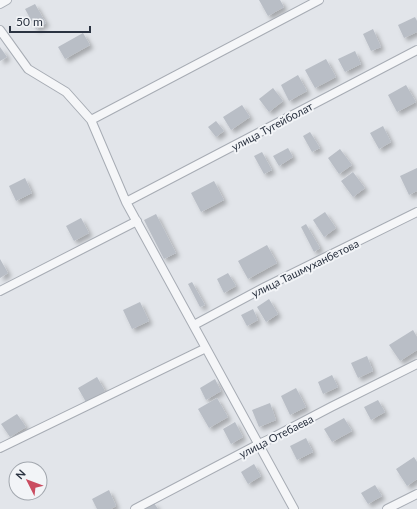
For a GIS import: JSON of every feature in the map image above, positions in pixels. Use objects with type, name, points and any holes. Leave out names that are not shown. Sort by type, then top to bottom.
[{"type":"street","points":[[0,4],[7,0]]},
{"type":"street","points":[[91,120],[319,0]]},
{"type":"street","points":[[0,30],[28,69],[66,92],[91,120],[126,202],[294,509]]},
{"type":"street","name":"улица Тугейболат","points":[[126,202],[417,50]]},
{"type":"street","name":"улица Ташмуханбетова","points":[[194,325],[265,287],[417,212]]},
{"type":"street","points":[[0,291],[137,221]]},
{"type":"street","points":[[0,448],[206,348]]},
{"type":"street","name":"улица Отебаева","points":[[135,509],[417,364]]},
{"type":"street","points":[[387,509],[417,494]]},
{"type":"building","points":[[259,0],[280,0],[284,7],[268,16]]},
{"type":"building","points":[[35,4],[46,23],[36,29],[25,9]]},
{"type":"building","points":[[415,17],[417,21],[417,32],[404,38],[398,25]]},
{"type":"building","points":[[373,29],[381,47],[371,51],[363,34]]},
{"type":"building","points":[[83,33],[90,45],[65,59],[58,47]]},
{"type":"building","points":[[0,47],[7,57],[0,61]]},
{"type":"building","points":[[355,51],[361,64],[345,72],[338,59]]},
{"type":"building","points":[[326,59],[336,77],[315,88],[305,70]]},
{"type":"building","points":[[298,75],[307,91],[289,101],[281,85]]},
{"type":"building","points":[[406,85],[416,102],[397,112],[388,95]]},
{"type":"building","points":[[273,88],[283,101],[269,112],[259,99]]},
{"type":"building","points":[[242,105],[250,117],[231,130],[223,117]]},
{"type":"building","points":[[216,121],[224,131],[216,137],[208,127]]},
{"type":"building","points":[[383,126],[391,142],[379,149],[370,133]]},
{"type":"building","points":[[310,132],[320,148],[312,152],[303,136]]},
{"type":"building","points":[[288,148],[293,157],[279,166],[273,156]]},
{"type":"building","points":[[340,149],[352,165],[339,174],[328,158]]},
{"type":"building","points":[[262,152],[272,170],[264,174],[254,156]]},
{"type":"building","points":[[417,168],[417,191],[409,195],[400,176]]},
{"type":"building","points":[[353,172],[365,188],[353,197],[341,181]]},
{"type":"building","points":[[25,178],[32,193],[16,201],[9,186]]},
{"type":"building","points":[[214,181],[224,200],[201,212],[191,193]]},
{"type":"building","points":[[325,212],[336,228],[324,237],[313,220]]},
{"type":"building","points":[[156,214],[176,253],[164,259],[144,220]]},
{"type":"building","points":[[81,218],[89,233],[74,241],[66,226]]},
{"type":"building","points":[[306,224],[320,248],[314,252],[301,227]]},
{"type":"building","points":[[267,245],[277,263],[248,279],[238,261]]},
{"type":"building","points":[[0,259],[8,273],[0,278]]},
{"type":"building","points":[[228,273],[236,286],[224,293],[217,279]]},
{"type":"building","points":[[192,282],[205,305],[200,307],[188,284]]},
{"type":"building","points":[[269,299],[278,314],[266,322],[257,307]]},
{"type":"building","points":[[140,302],[149,321],[132,329],[123,310]]},
{"type":"building","points":[[253,309],[258,320],[247,326],[241,315]]},
{"type":"building","points":[[413,330],[417,337],[417,350],[400,361],[389,345]]},
{"type":"building","points":[[367,356],[373,371],[358,378],[351,363]]},
{"type":"building","points":[[332,375],[338,387],[323,394],[318,382]]},
{"type":"building","points":[[97,377],[105,391],[86,402],[78,388]]},
{"type":"building","points":[[215,379],[221,391],[206,400],[200,388]]},
{"type":"building","points":[[296,388],[306,407],[290,415],[281,396]]},
{"type":"building","points":[[217,398],[228,417],[209,428],[198,409]]},
{"type":"building","points":[[378,400],[385,412],[371,420],[364,407]]},
{"type":"building","points":[[270,403],[276,420],[259,427],[252,410]]},
{"type":"building","points":[[17,414],[26,427],[10,437],[1,424]]},
{"type":"building","points":[[344,418],[352,431],[332,442],[324,429]]},
{"type":"building","points":[[235,422],[243,437],[231,444],[223,429]]},
{"type":"building","points":[[306,438],[313,452],[297,460],[290,446]]},
{"type":"building","points":[[414,457],[417,462],[417,479],[407,486],[396,469]]},
{"type":"building","points":[[254,464],[261,476],[248,484],[241,472]]},
{"type":"building","points":[[375,485],[382,496],[368,504],[361,493]]},
{"type":"building","points":[[109,490],[116,506],[111,509],[97,509],[92,499]]},
{"type":"building","points":[[154,503],[158,509],[143,509]]}]
